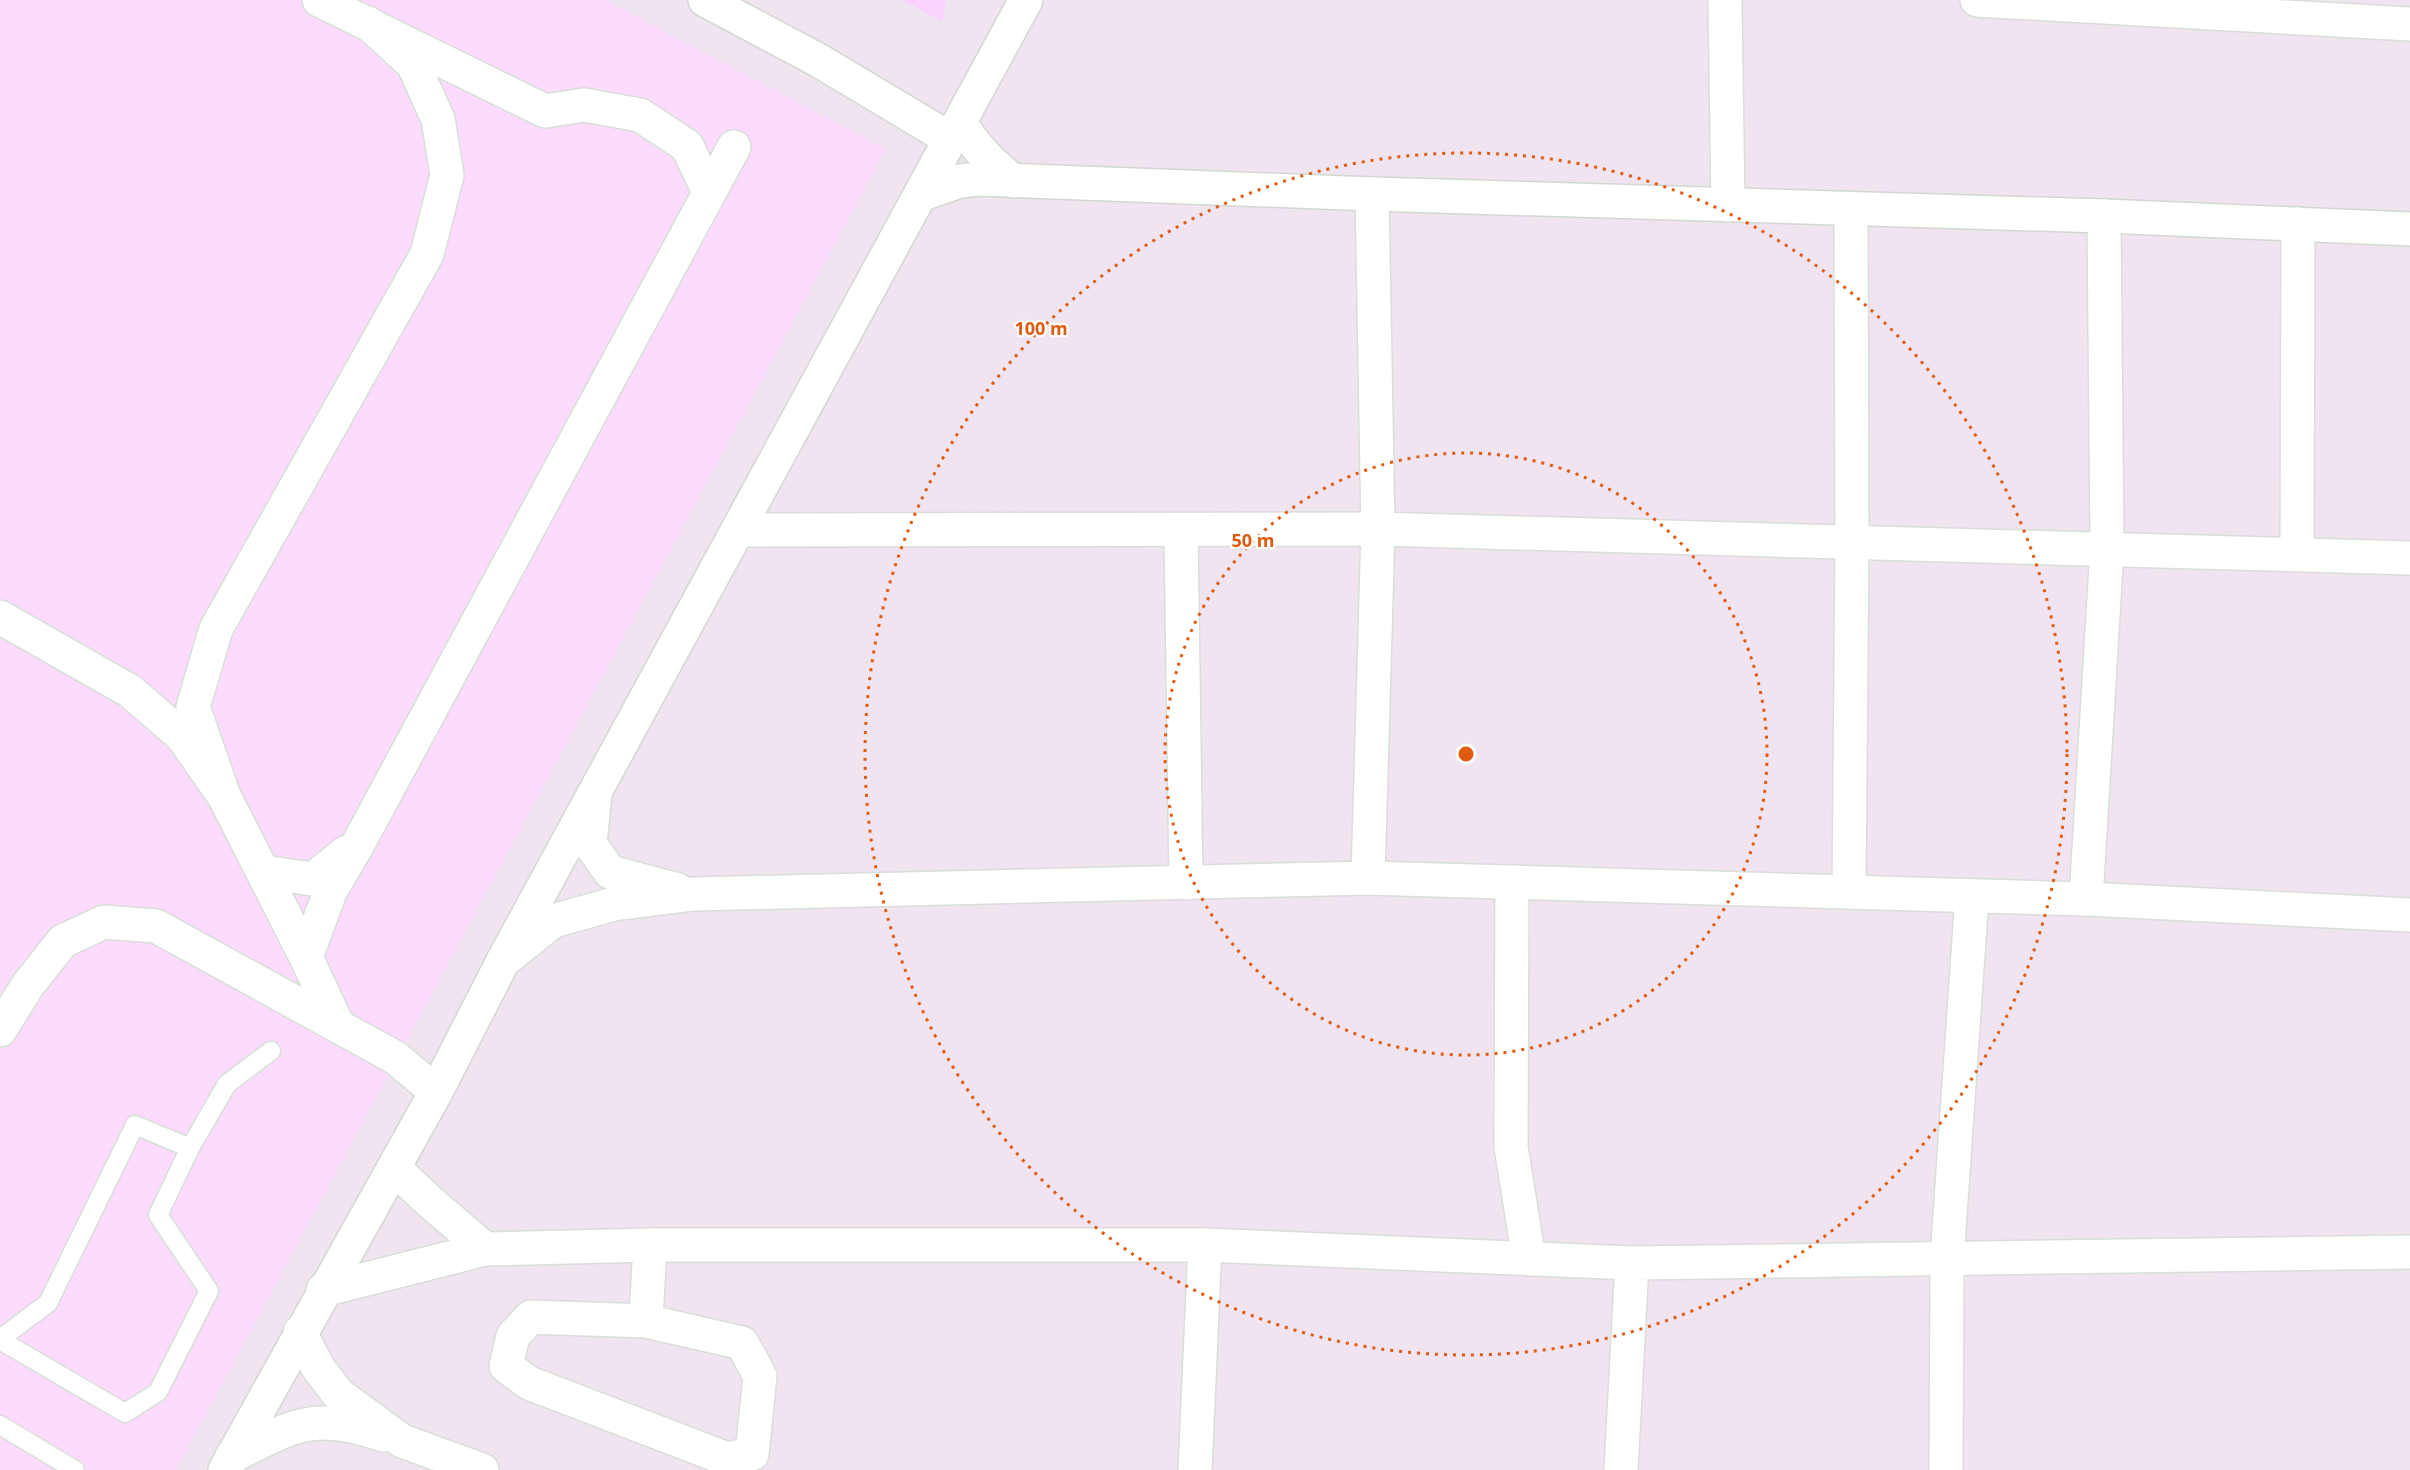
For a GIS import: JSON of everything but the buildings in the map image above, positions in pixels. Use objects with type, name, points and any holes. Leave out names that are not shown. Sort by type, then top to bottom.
[{"type":"street","points":[[319,0],[545,111],[584,105],[640,115],[687,146],[709,192]]},
{"type":"street","points":[[705,0],[955,131],[1013,181]]},
{"type":"street","points":[[229,1463],[323,1290],[436,1092],[503,961],[1026,0]]},
{"type":"street","points":[[1725,0],[1728,205]]},
{"type":"street","points":[[1977,0],[2410,24]]},
{"type":"street","points":[[224,796],[193,707],[216,629],[427,254],[447,176],[438,119],[413,64],[368,23]]},
{"type":"street","points":[[278,994],[297,984],[330,892],[734,147]]},
{"type":"street","points":[[920,195],[960,181],[979,179],[1372,194],[2104,216],[2410,229]]},
{"type":"street","points":[[1368,878],[1378,529],[1372,194]]},
{"type":"street","points":[[1849,892],[1852,542],[1851,208]]},
{"type":"street","points":[[2086,899],[2107,549],[2104,216]]},
{"type":"street","points":[[2297,554],[2298,224]]},
{"type":"street","points":[[738,530],[1378,529],[2410,558]]},
{"type":"street","points":[[1181,530],[1186,883]]},
{"type":"street","points":[[0,617],[130,691],[182,736],[224,796],[306,957],[338,1026]]},
{"type":"street","points":[[595,793],[590,844],[610,872],[694,894]]},
{"type":"street","points":[[263,872],[313,879],[358,844]]},
{"type":"street","points":[[503,961],[554,921],[614,904],[694,894],[1368,878],[2086,899],[2410,915]]},
{"type":"street","points":[[1512,882],[1511,1147],[1529,1259]]},
{"type":"street","points":[[1946,1470],[1947,1259],[1972,896]]},
{"type":"street","points":[[3,1020],[63,941],[104,922],[156,926],[396,1058],[436,1092]]},
{"type":"street","points":[[394,1168],[485,1249]]},
{"type":"street","points":[[323,1290],[485,1249],[650,1245],[1205,1245],[1632,1263],[2410,1252]]},
{"type":"street","points":[[646,1321],[650,1245]]},
{"type":"street","points":[[1195,1470],[1205,1245]]},
{"type":"street","points":[[1621,1470],[1632,1263]]},
{"type":"street","points":[[531,1317],[646,1321],[742,1343],[760,1376],[752,1454],[727,1459],[529,1383],[506,1366],[513,1336],[531,1317]]},
{"type":"street","points":[[300,1332],[317,1366],[338,1394],[402,1441]]},
{"type":"street","points":[[229,1463],[294,1426],[322,1421],[362,1428],[482,1470]]},
{"type":"lane","points":[[190,1148],[135,1125],[48,1304],[0,1339],[125,1413],[158,1392],[209,1291],[158,1215],[190,1148],[227,1084],[272,1051]]},
{"type":"lane","points":[[0,1425],[75,1470]]},
{"type":"shaded area","points":[[0,0],[605,0],[886,149],[176,1470],[0,1470]]},
{"type":"sand","points":[[902,0],[947,0],[942,21]]}]
